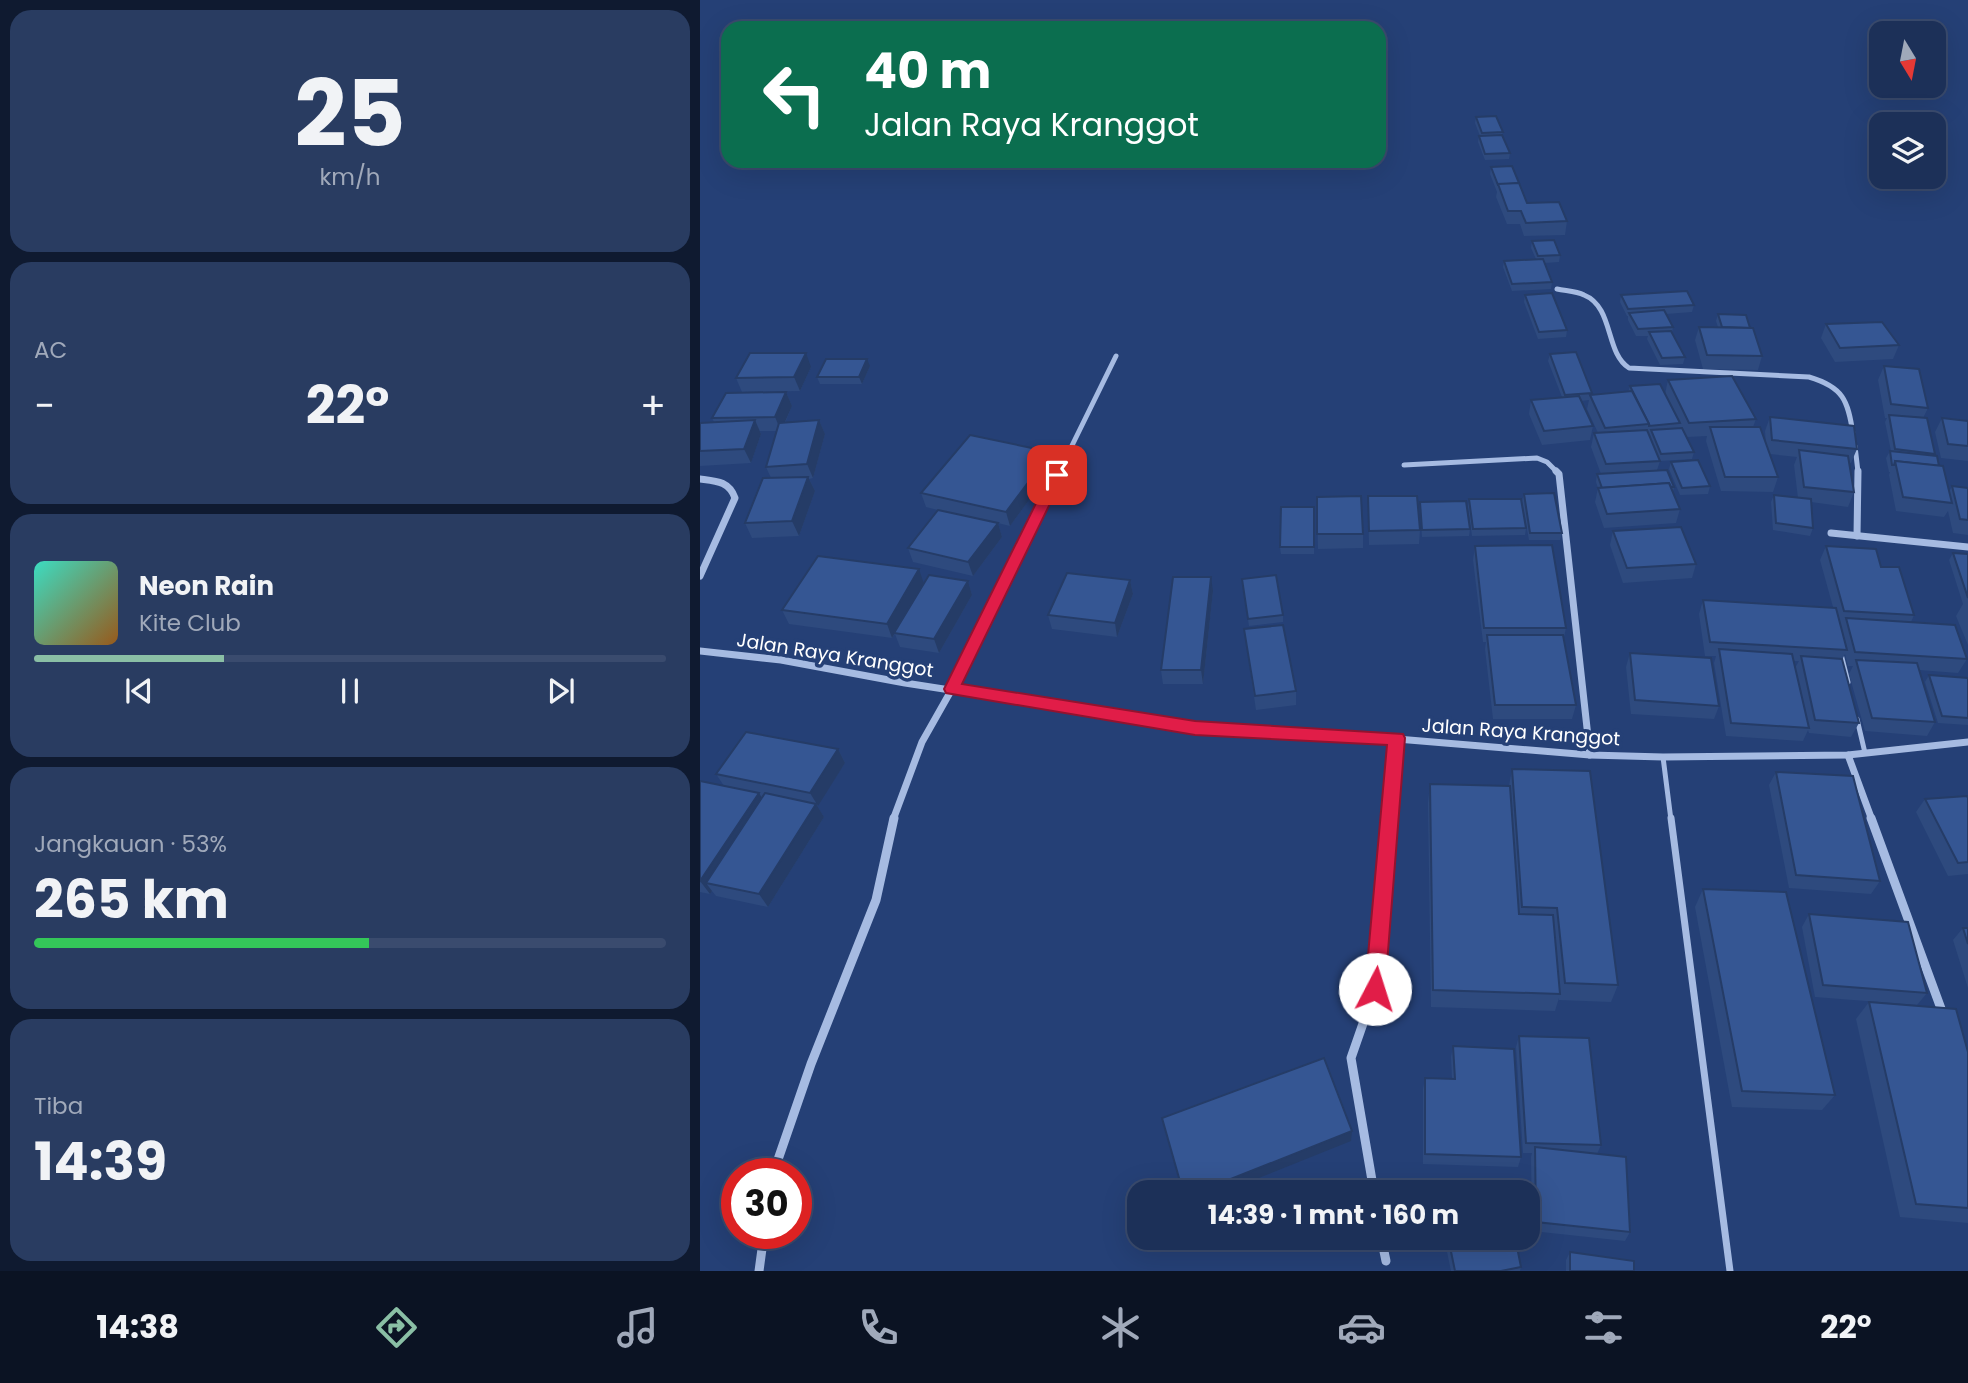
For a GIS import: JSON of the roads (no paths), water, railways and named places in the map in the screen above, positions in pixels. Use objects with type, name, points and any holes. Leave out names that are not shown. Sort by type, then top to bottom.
[{"type":"street","points":[[1557,289],[1585,295],[1593,300],[1599,308],[1621,363],[1629,368],[1809,377],[1830,382],[1849,406],[1858,466],[1857,536]]},
{"type":"street","points":[[779,1158],[811,1064],[876,900],[891,829],[922,742],[952,689],[1116,356]]},
{"type":"street","points":[[1404,465],[1537,458],[1547,462],[1559,474],[1590,755]]},
{"type":"street","points":[[700,479],[719,481],[732,489],[735,498],[700,576]]},
{"type":"street","points":[[1831,533],[1968,547]]},
{"type":"street","name":"Jalan Raya Kranggot","points":[[700,652],[781,660],[905,683],[1195,728],[1397,738],[1590,755],[1663,757],[1848,755],[1968,742]]},
{"type":"street","points":[[1372,1180],[1351,1058],[1375,989],[1397,738]]},
{"type":"street","points":[[1848,755],[1947,1024]]},
{"type":"street","points":[[759,1271],[762,1249]]},
{"type":"street","points":[[1383,1250],[1385,1261]]},
{"type":"lane","points":[[1840,650],[1849,689]]},
{"type":"lane","points":[[1856,715],[1865,753]]},
{"type":"lane","points":[[1663,757],[1730,1271]]}]
